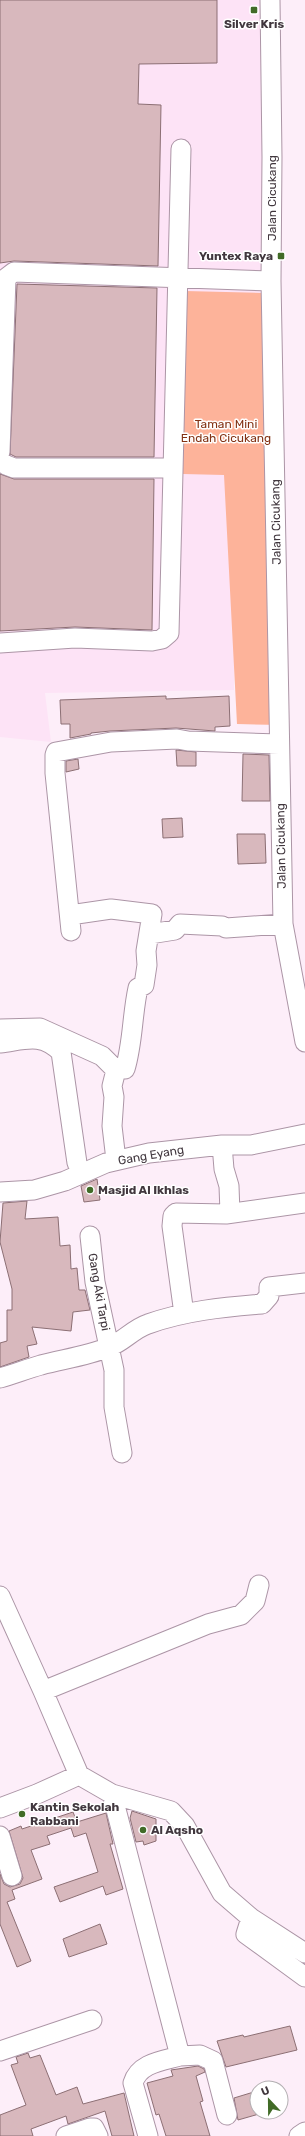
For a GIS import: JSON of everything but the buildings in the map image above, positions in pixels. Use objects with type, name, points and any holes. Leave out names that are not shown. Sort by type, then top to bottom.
[{"type":"street","name":"Jalan Cicukang","points":[[270,0],[272,158],[271,281],[283,924],[305,1042]]},
{"type":"street","points":[[0,643],[75,638],[152,641],[162,639],[169,633],[181,149]]},
{"type":"street","points":[[0,452],[6,278],[14,272],[271,281]]},
{"type":"street","points":[[0,460],[6,465],[14,468],[172,468]]},
{"type":"street","points":[[116,1160],[112,1126],[114,1098],[112,1086],[116,1070],[120,1067],[125,1068],[129,1056],[133,1012],[138,988],[144,985],[147,965],[146,951],[150,934],[152,914],[111,910],[70,923],[55,773],[55,755],[59,750],[111,742],[177,739],[188,741],[280,744]]},
{"type":"street","points":[[150,934],[175,930],[180,924],[222,926],[226,928],[283,924]]},
{"type":"street","points":[[0,1029],[40,1028],[102,1056],[116,1070]]},
{"type":"street","points":[[0,1043],[37,1039],[50,1042],[61,1052],[77,1163]]},
{"type":"street","name":"Gang Eyang","points":[[0,1192],[34,1190],[65,1181],[116,1160],[148,1153],[222,1145],[251,1145],[305,1134]]},
{"type":"street","points":[[222,1145],[224,1169],[229,1186],[230,1213]]},
{"type":"street","points":[[184,1314],[173,1216],[176,1213],[230,1213],[305,1203]]},
{"type":"street","name":"Gang Aki Tarpi","points":[[90,1236],[95,1282],[114,1370],[114,1407],[122,1453]]},
{"type":"street","points":[[0,1378],[41,1365],[85,1356],[121,1342],[133,1331],[147,1324],[214,1308],[262,1304],[269,1296],[269,1287],[305,1283]]},
{"type":"street","points":[[43,1690],[208,1624],[241,1615],[255,1601],[259,1585]]},
{"type":"street","points":[[0,1596],[43,1690],[79,1775],[112,1794],[171,1812],[185,1826],[222,1893],[251,1918],[305,1953]]},
{"type":"street","points":[[0,1808],[37,1794],[79,1775]]},
{"type":"street","points":[[112,1794],[180,2056]]},
{"type":"street","points":[[0,1836],[12,1876]]},
{"type":"street","points":[[251,1918],[246,1934],[305,1977]]},
{"type":"street","points":[[0,2051],[92,2020]]},
{"type":"street","points":[[148,2136],[133,2083],[136,2074],[143,2068],[180,2056],[200,2055],[213,2061],[227,2115]]},
{"type":"street","points":[[66,2136],[94,2128],[98,2136]]},
{"type":"street","points":[[299,2136],[305,2132]]},
{"type":"shaded area","points":[[0,0],[265,0],[269,595],[234,595],[234,690],[45,693],[51,742],[0,737]]},
{"type":"green space","name":"Taman Mini Endah Cicukang","points":[[185,291],[263,293],[282,725],[237,724],[224,475],[183,474]]},
{"type":"place","name":"Silver Kris","points":[[254,10]]},
{"type":"place","name":"Yuntex Raya","points":[[281,256]]},
{"type":"place","name":"Masjid Al Ikhlas","points":[[90,1190]]},
{"type":"place","name":"Kantin Sekolah Rabbani","points":[[22,1814]]},
{"type":"place","name":"Al Aqsho","points":[[143,1830]]}]
